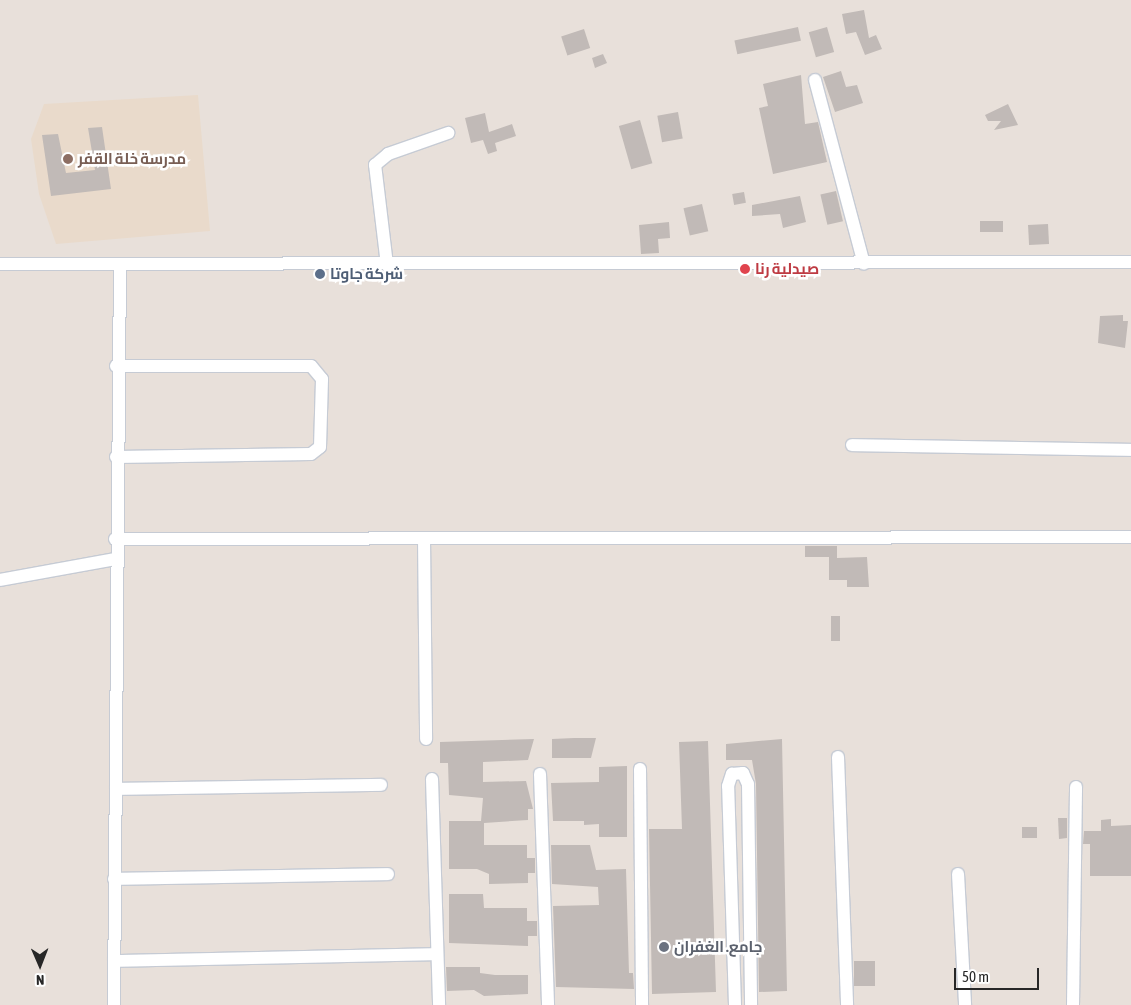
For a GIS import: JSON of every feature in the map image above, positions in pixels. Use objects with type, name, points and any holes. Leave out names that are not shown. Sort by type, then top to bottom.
[{"type":"street","points":[[815,80],[864,264]]},
{"type":"street","points":[[387,265],[375,165],[388,154],[448,133]]},
{"type":"street","points":[[0,264],[387,265],[1131,262]]},
{"type":"street","points":[[114,1005],[116,366],[120,264]]},
{"type":"street","points":[[116,366],[311,366],[322,379],[320,447],[311,454],[116,457]]},
{"type":"street","points":[[852,445],[1131,450]]},
{"type":"street","points":[[115,539],[1131,537]]},
{"type":"street","points":[[424,538],[426,739]]},
{"type":"street","points":[[0,580],[115,559]]},
{"type":"street","points":[[838,757],[848,1005]]},
{"type":"street","points":[[640,769],[642,1005]]},
{"type":"street","points":[[735,1005],[728,786],[732,774],[743,773],[748,784],[751,1005]]},
{"type":"street","points":[[540,774],[548,1005]]},
{"type":"street","points":[[432,779],[439,1005]]},
{"type":"street","points":[[116,789],[381,785]]},
{"type":"street","points":[[1073,1005],[1076,787]]},
{"type":"street","points":[[114,879],[388,874]]},
{"type":"street","points":[[958,874],[965,1005]]},
{"type":"street","points":[[114,961],[437,954]]},
{"type":"shaded area","points":[[198,95],[210,231],[56,244],[39,194],[31,139],[44,104]]},
{"type":"building","points":[[864,10],[869,38],[876,35],[882,49],[865,55],[856,32],[846,34],[842,14]]},
{"type":"building","points":[[798,27],[801,41],[737,54],[734,41]]},
{"type":"building","points":[[827,27],[834,52],[816,57],[809,32]]},
{"type":"building","points":[[584,29],[590,48],[567,55],[561,36]]},
{"type":"building","points":[[603,54],[607,63],[595,68],[592,58]]},
{"type":"building","points":[[841,71],[846,87],[857,85],[863,103],[835,112],[823,77]]},
{"type":"building","points":[[801,75],[805,124],[818,122],[827,162],[773,174],[759,108],[768,106],[763,84]]},
{"type":"building","points":[[1008,104],[1018,125],[994,130],[1001,121],[988,121],[985,115]]},
{"type":"building","points":[[678,112],[683,139],[662,142],[657,116]]},
{"type":"building","points":[[485,113],[489,132],[512,124],[516,136],[495,143],[497,151],[488,154],[483,140],[471,143],[465,118]]},
{"type":"building","points":[[640,120],[652,163],[631,169],[619,126]]},
{"type":"building","points":[[102,127],[111,189],[51,196],[42,135],[58,134],[66,173],[95,170],[88,128]]},
{"type":"building","points":[[836,191],[843,221],[827,225],[820,195]]},
{"type":"building","points":[[744,192],[746,203],[734,205],[732,194]]},
{"type":"building","points":[[800,196],[806,222],[783,228],[780,214],[752,216],[752,205]]},
{"type":"building","points":[[702,204],[708,231],[690,236],[683,208]]},
{"type":"building","points":[[980,221],[1003,221],[1003,232],[980,232]]},
{"type":"building","points":[[669,222],[670,238],[658,239],[659,253],[641,254],[639,225]]},
{"type":"building","points":[[1048,224],[1049,244],[1029,245],[1028,225]]},
{"type":"building","points":[[1123,315],[1123,321],[1128,321],[1125,348],[1098,343],[1100,316]]},
{"type":"building","points":[[805,546],[837,546],[837,558],[867,557],[869,587],[847,587],[847,580],[829,580],[829,557],[805,557]]},
{"type":"building","points":[[831,616],[840,616],[840,641],[831,641]]},
{"type":"building","points":[[596,738],[591,758],[552,758],[552,739]]},
{"type":"building","points":[[534,739],[528,760],[483,762],[483,782],[526,781],[533,809],[528,809],[528,820],[484,823],[484,845],[527,845],[527,858],[535,858],[535,873],[528,873],[528,883],[489,884],[489,874],[477,869],[449,869],[449,821],[481,821],[483,798],[449,795],[448,763],[440,763],[440,742]]},
{"type":"building","points":[[782,739],[787,991],[759,992],[756,784],[752,760],[726,760],[726,744]]},
{"type":"building","points":[[708,741],[716,992],[652,994],[649,829],[682,829],[679,742]]},
{"type":"building","points":[[627,766],[627,837],[599,837],[599,824],[584,825],[584,821],[553,821],[551,783],[599,782],[599,767]]},
{"type":"building","points":[[1058,818],[1067,818],[1067,838],[1059,839]]},
{"type":"building","points":[[1111,819],[1111,826],[1131,825],[1131,876],[1090,876],[1090,844],[1083,844],[1084,831],[1101,831],[1101,820]]},
{"type":"building","points":[[1022,827],[1037,827],[1037,838],[1022,838]]},
{"type":"building","points":[[551,845],[590,845],[596,870],[626,869],[629,973],[633,973],[634,989],[556,987],[553,906],[599,905],[598,887],[552,884]]},
{"type":"building","points":[[449,894],[483,894],[484,908],[527,908],[527,921],[537,921],[537,936],[528,936],[528,946],[449,943]]},
{"type":"building","points":[[854,961],[875,961],[875,986],[854,986]]},
{"type":"building","points":[[446,967],[480,967],[480,973],[528,975],[528,994],[484,996],[474,990],[447,991]]},
{"type":"place","name":"مدرسة خلة القفر","points":[[68,159]]},
{"type":"place","name":"صيدلية رنا","points":[[745,269]]},
{"type":"place","name":"شركة جاوتا","points":[[320,274]]},
{"type":"place","name":"جامع. الغفران","points":[[664,947]]}]
